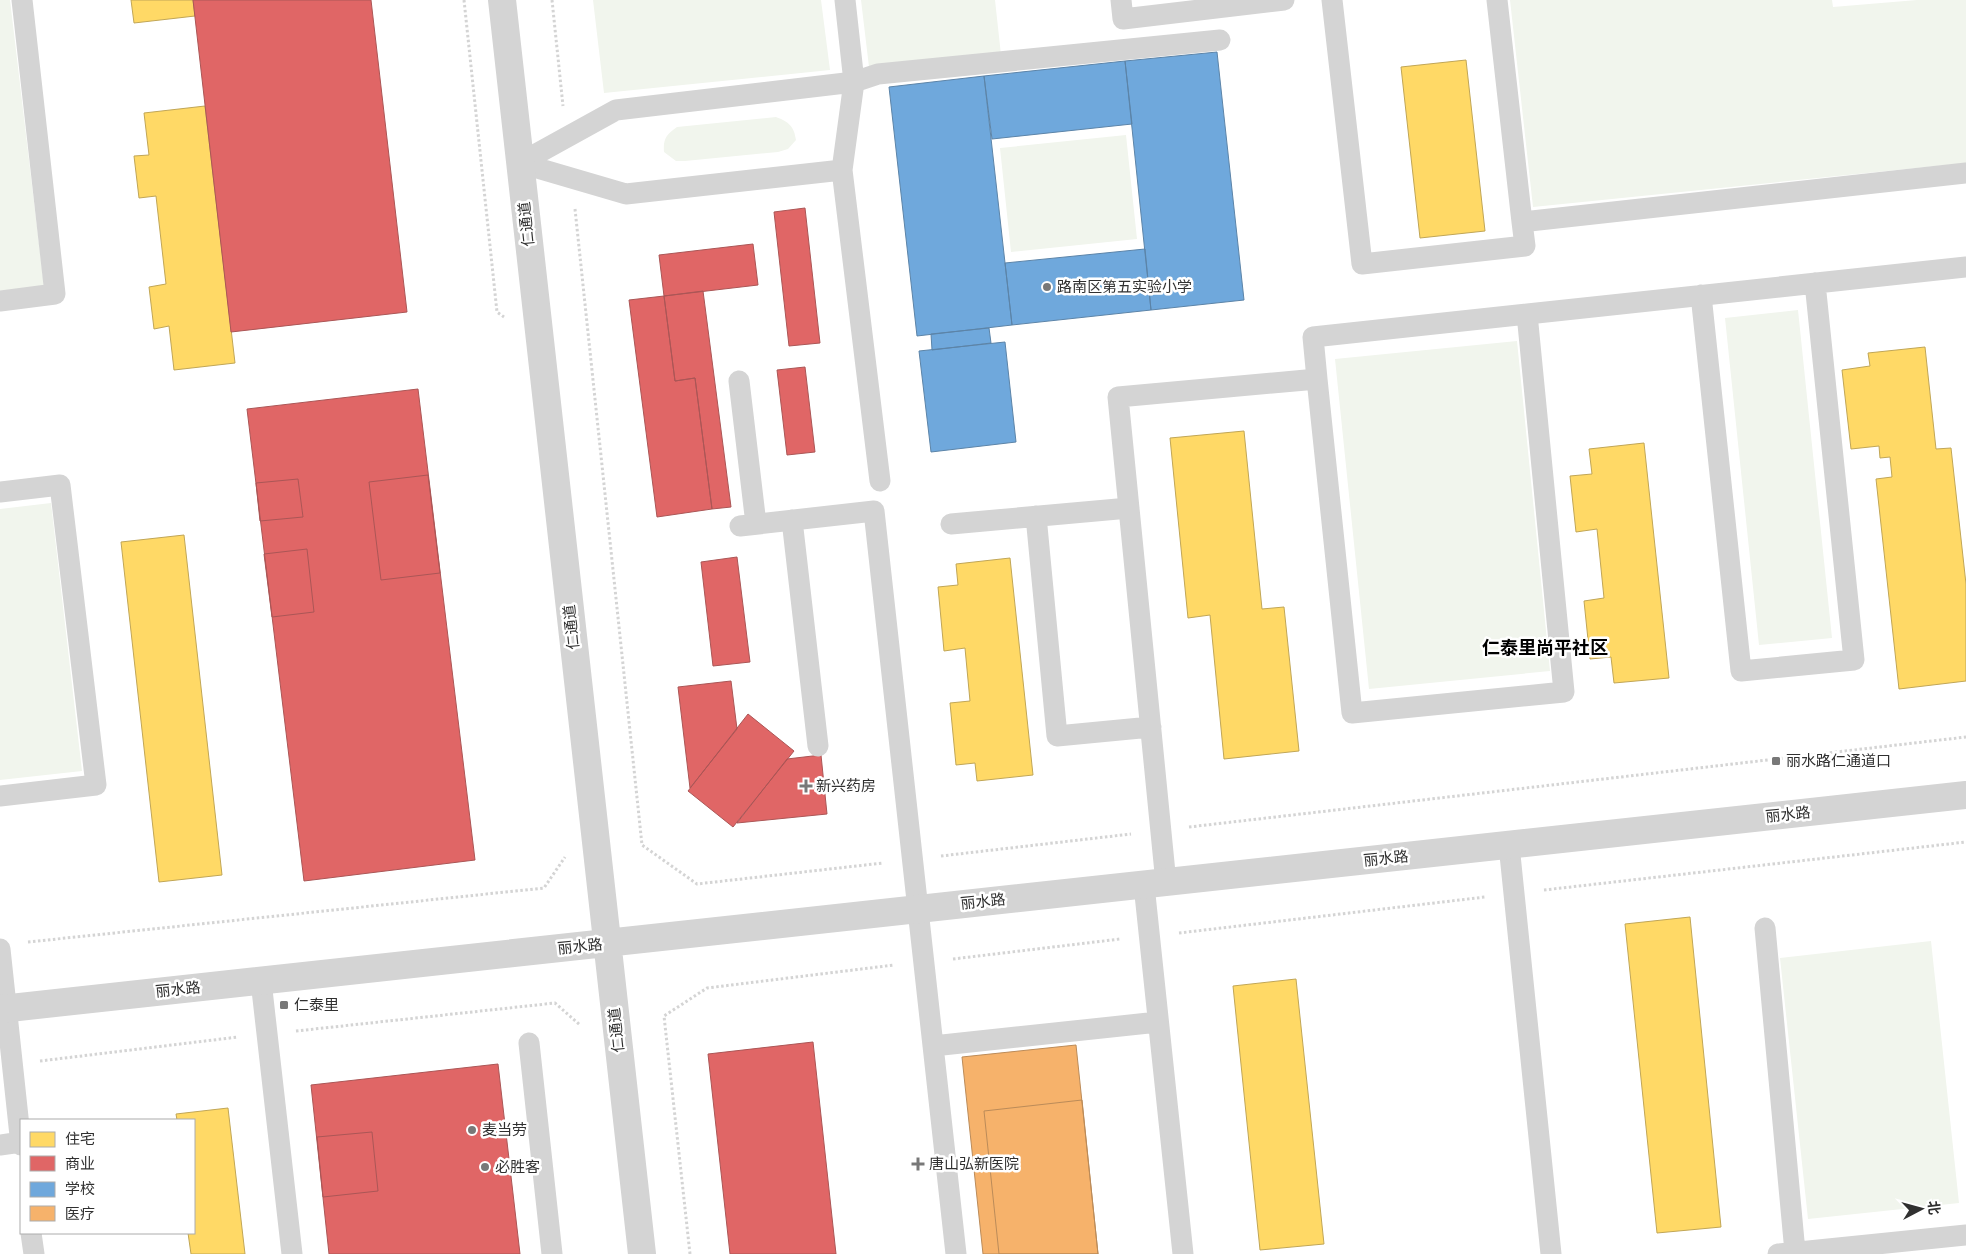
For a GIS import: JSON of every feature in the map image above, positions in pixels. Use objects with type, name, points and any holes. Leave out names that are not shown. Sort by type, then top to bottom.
[{"type":"street","name":"仁通道","points":[[502,0],[642,1254]]},
{"type":"street","name":"丽水路","points":[[3,1008],[1966,796]]},
{"type":"lane","points":[[0,301],[55,294],[22,0]]},
{"type":"lane","points":[[845,0],[854,82],[842,170],[880,481]]},
{"type":"lane","points":[[1121,0],[1123,19],[1284,0]]},
{"type":"lane","points":[[1332,0],[1362,264],[1525,246],[1497,0]]},
{"type":"lane","points":[[520,163],[616,110],[854,82],[878,74],[1220,40]]},
{"type":"lane","points":[[520,163],[626,194],[842,170]]},
{"type":"lane","points":[[1522,222],[1966,173]]},
{"type":"lane","points":[[1527,314],[1564,692],[1352,713],[1313,337],[1700,295],[1966,267]]},
{"type":"lane","points":[[1700,295],[1741,672],[1854,660],[1815,283]]},
{"type":"lane","points":[[1182,1254],[1149,936],[1155,884],[1151,726],[1118,397],[1317,379]]},
{"type":"lane","points":[[739,382],[748,525],[874,510],[956,1254]]},
{"type":"lane","points":[[0,492],[60,485],[96,785],[0,796]]},
{"type":"lane","points":[[952,524],[1129,508]]},
{"type":"lane","points":[[1036,516],[1057,736],[1151,726]]},
{"type":"lane","points":[[792,520],[818,746]]},
{"type":"lane","points":[[1509,845],[1551,1254]]},
{"type":"lane","points":[[1765,928],[1786,1253],[1966,1235]]},
{"type":"lane","points":[[10,946],[3,1008],[20,1136]]},
{"type":"lane","points":[[261,981],[292,1254]]},
{"type":"lane","points":[[933,1046],[1158,1022]]},
{"type":"lane","points":[[529,1043],[552,1254]]},
{"type":"lane","points":[[0,1145],[20,1144]]},
{"type":"lane","points":[[31,1234],[34,1254]]},
{"type":"path","points":[[464,0],[497,312],[540,337]]},
{"type":"path","points":[[690,1254],[664,1016],[707,988],[1966,842]]},
{"type":"path","points":[[10,946],[544,888],[568,853]]},
{"type":"shaded area","points":[[0,0],[10,0],[44,286],[0,291]]},
{"type":"shaded area","points":[[593,0],[821,0],[830,70],[604,93]]},
{"type":"shaded area","points":[[861,0],[995,0],[1001,55],[869,67]]},
{"type":"shaded area","points":[[1510,0],[1832,0],[1833,7],[1917,0],[1966,0],[1966,163],[1533,207]]},
{"type":"shaded area","points":[[776,117],[788,123],[794,131],[796,140],[788,149],[778,152],[685,161],[676,161],[664,152],[666,138],[677,127]]},
{"type":"shaded area","points":[[1126,135],[1137,239],[1011,252],[1000,148]]},
{"type":"shaded area","points":[[1798,310],[1832,638],[1759,645],[1725,318]]},
{"type":"shaded area","points":[[1517,341],[1550,671],[1369,689],[1335,359]]},
{"type":"shaded area","points":[[51,503],[82,771],[0,780],[0,509]]},
{"type":"shaded area","points":[[1931,941],[1959,1203],[1808,1219],[1780,958]]},
{"type":"building: 住宅","points":[[131,0],[193,0],[195,16],[134,23]]},
{"type":"building: 住宅","points":[[1466,60],[1485,231],[1420,238],[1401,67]]},
{"type":"building: 住宅","points":[[205,106],[235,363],[174,370],[169,326],[154,329],[149,287],[166,284],[156,196],[139,198],[134,156],[149,155],[144,113]]},
{"type":"building: 住宅","points":[[1925,347],[1936,449],[1951,448],[1966,584],[1966,681],[1899,689],[1876,479],[1892,477],[1890,457],[1880,458],[1879,446],[1851,449],[1842,370],[1870,366],[1868,353]]},
{"type":"building: 住宅","points":[[1244,431],[1262,609],[1284,607],[1299,751],[1224,759],[1210,615],[1188,618],[1170,438]]},
{"type":"building: 住宅","points":[[1644,443],[1669,678],[1614,683],[1611,657],[1590,659],[1584,601],[1604,598],[1597,529],[1576,532],[1570,476],[1592,474],[1589,449]]},
{"type":"building: 住宅","points":[[184,535],[222,875],[159,882],[121,542]]},
{"type":"building: 住宅","points":[[1010,558],[1033,775],[977,781],[975,763],[956,765],[950,703],[970,701],[965,648],[944,651],[938,587],[958,585],[956,564]]},
{"type":"building: 住宅","points":[[1690,917],[1721,1227],[1657,1233],[1625,924]]},
{"type":"building: 住宅","points":[[1296,979],[1324,1244],[1260,1250],[1233,986]]},
{"type":"building: 住宅","points":[[228,1108],[245,1254],[191,1254],[188,1234],[195,1234],[195,1119],[177,1119],[176,1114]]},
{"type":"building: 商业","points":[[193,0],[371,0],[407,312],[231,332]]},
{"type":"building: 商业","points":[[805,208],[820,343],[789,346],[774,212]]},
{"type":"building: 商业","points":[[753,244],[758,285],[664,296],[659,255]]},
{"type":"building: 商业","points":[[703,291],[731,507],[712,509],[695,378],[675,381],[664,296]]},
{"type":"building: 商业","points":[[664,296],[675,381],[695,378],[712,509],[657,517],[629,300]]},
{"type":"building: 商业","points":[[805,367],[815,452],[787,455],[777,370]]},
{"type":"building: 商业","points":[[418,389],[475,860],[304,881],[247,409]]},
{"type":"building: 商业","points":[[428,475],[440,573],[381,580],[369,482]]},
{"type":"building: 商业","points":[[298,479],[303,517],[260,521],[256,483]]},
{"type":"building: 商业","points":[[307,549],[314,612],[272,617],[264,554]]},
{"type":"building: 商业","points":[[737,557],[750,662],[713,666],[701,562]]},
{"type":"building: 商业","points":[[731,681],[737,729],[690,788],[678,687]]},
{"type":"building: 商业","points":[[748,714],[794,751],[733,827],[688,791]]},
{"type":"building: 商业","points":[[821,755],[827,814],[737,823],[787,759]]},
{"type":"building: 商业","points":[[813,1042],[836,1254],[730,1254],[708,1054]]},
{"type":"building: 商业","points":[[498,1064],[520,1254],[329,1254],[311,1085]]},
{"type":"building: 商业","points":[[372,1132],[378,1191],[323,1197],[317,1137]]},
{"type":"building: 学校","points":[[1217,52],[1244,300],[1151,310],[1125,61]]},
{"type":"building: 学校","points":[[1125,61],[1132,124],[992,139],[984,76]]},
{"type":"building: 学校","points":[[984,76],[1012,325],[917,336],[889,87]]},
{"type":"building: 学校","points":[[1145,249],[1151,310],[1012,325],[1005,263]]},
{"type":"building: 学校","points":[[989,328],[991,343],[932,350],[931,334]]},
{"type":"building: 学校","points":[[1005,342],[1016,442],[931,452],[919,351]]},
{"type":"building: 医疗","points":[[1076,1045],[1098,1254],[983,1254],[962,1057]]},
{"type":"building: 医疗","points":[[1082,1100],[1098,1254],[999,1254],[984,1111]]},
{"type":"place","name":"路南区第五实验小学","points":[[1047,287]]},
{"type":"place","name":"丽水路仁通道口","points":[[1776,761]]},
{"type":"place","name":"新兴药房","points":[[806,786]]},
{"type":"place","name":"仁泰里","points":[[284,1005]]},
{"type":"place","name":"麦当劳","points":[[472,1130]]},
{"type":"place","name":"唐山弘新医院","points":[[918,1164]]},
{"type":"place","name":"必胜客","points":[[485,1167]]},
{"type":"district","name":"仁泰里尚平社区","points":[[1545,649]]}]
